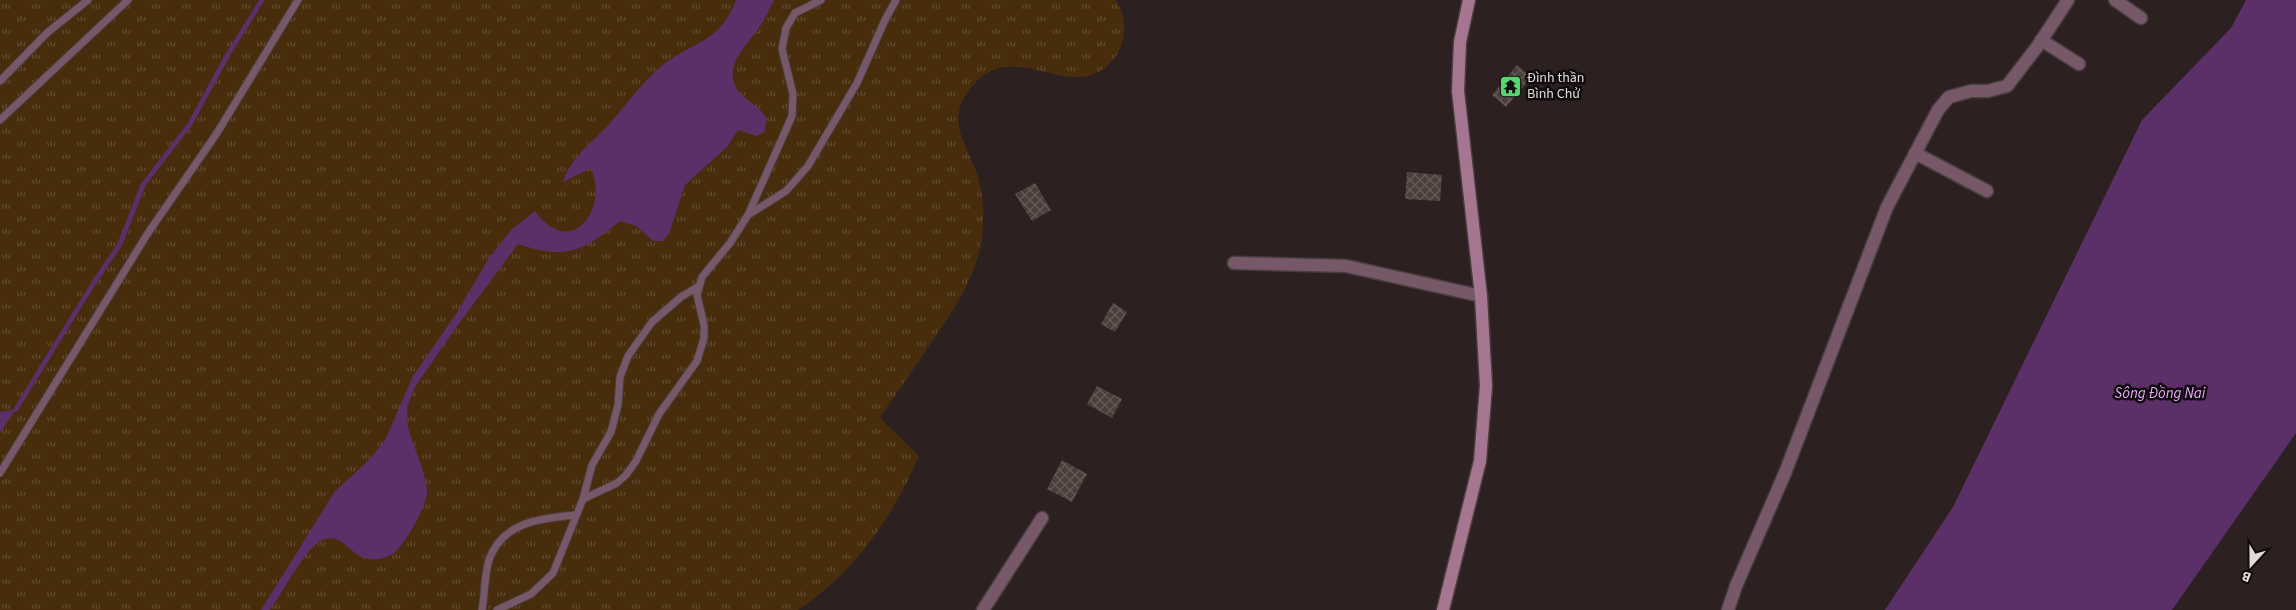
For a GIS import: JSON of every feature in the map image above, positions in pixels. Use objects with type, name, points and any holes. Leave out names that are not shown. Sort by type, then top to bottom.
[{"type":"street","points":[[1444,610],[1480,461],[1486,386],[1481,296],[1458,91],[1460,42],[1469,0]]},
{"type":"street","points":[[1728,610],[1736,586],[1785,472],[1887,207],[1938,110],[1949,98],[1971,92],[1988,92],[2007,86],[2068,0]]},
{"type":"street","points":[[2115,0],[2142,18]]},
{"type":"street","points":[[2041,40],[2079,64]]},
{"type":"street","points":[[1915,153],[1987,191]]},
{"type":"street","points":[[1234,263],[1346,266],[1481,296]]},
{"type":"street","points":[[983,610],[1042,518]]},
{"type":"lane","points":[[0,81],[48,32],[88,0]]},
{"type":"lane","points":[[0,120],[128,0]]},
{"type":"lane","points":[[0,473],[148,233],[228,117],[298,0]]},
{"type":"lane","points":[[583,499],[616,483],[626,475],[636,460],[658,414],[697,361],[704,338],[704,325],[697,295],[699,286],[707,270],[730,243],[748,215],[792,116],[793,94],[782,49],[786,28],[795,13],[821,0]]},
{"type":"lane","points":[[748,215],[786,191],[808,166],[857,83],[896,0]]},
{"type":"lane","points":[[497,610],[531,594],[547,581],[558,564],[583,499],[592,465],[605,444],[616,418],[620,376],[628,356],[652,322],[681,297],[699,286]]},
{"type":"lane","points":[[482,610],[489,560],[499,542],[516,528],[526,523],[576,515]]},
{"type":"green space","points":[[0,0],[1115,0],[1124,18],[1124,34],[1116,56],[1108,65],[1092,75],[1076,77],[1007,67],[990,71],[974,84],[965,96],[960,107],[959,128],[978,177],[983,204],[982,240],[978,256],[973,272],[958,301],[880,418],[919,456],[897,501],[870,542],[837,579],[798,610],[0,610]]},
{"type":"water","points":[[736,0],[774,0],[761,25],[738,56],[733,72],[733,80],[737,89],[767,119],[764,132],[756,136],[738,130],[727,147],[685,185],[669,233],[663,241],[653,241],[636,226],[620,221],[595,240],[573,250],[549,252],[518,244],[415,387],[407,407],[408,428],[422,467],[427,490],[420,514],[404,541],[391,555],[380,559],[372,559],[359,555],[335,539],[322,540],[309,551],[270,610],[261,610],[335,491],[368,461],[385,440],[413,376],[458,311],[489,258],[512,229],[535,211],[548,225],[561,231],[573,230],[583,224],[595,200],[595,184],[591,168],[563,182],[571,165],[656,71],[675,56],[715,33],[730,14]]},
{"type":"water","name":"Sông Đồng Nai","points":[[2246,0],[2296,0],[2296,433],[2172,610],[1885,610],[1953,507],[2142,120],[2231,28]]},
{"type":"water","points":[[16,409],[0,433],[0,412]]},
{"type":"building","name":"Đình thần Bình Chử","points":[[1517,65],[1531,77],[1506,107],[1492,95]]},
{"type":"building","points":[[1407,172],[1442,175],[1440,201],[1405,199]]},
{"type":"building","points":[[1035,183],[1051,210],[1032,221],[1015,194]]},
{"type":"building","points":[[1113,303],[1127,312],[1115,332],[1101,324]]},
{"type":"building","points":[[1097,386],[1122,399],[1112,418],[1087,404]]},
{"type":"building","points":[[1062,460],[1087,474],[1072,502],[1047,489]]},
{"type":"waterway","points":[[16,409],[93,284],[120,244],[143,185],[190,124],[227,56],[262,0]]},
{"type":"place","name":"Đình thần Bình Chử","points":[[1511,86]]}]
